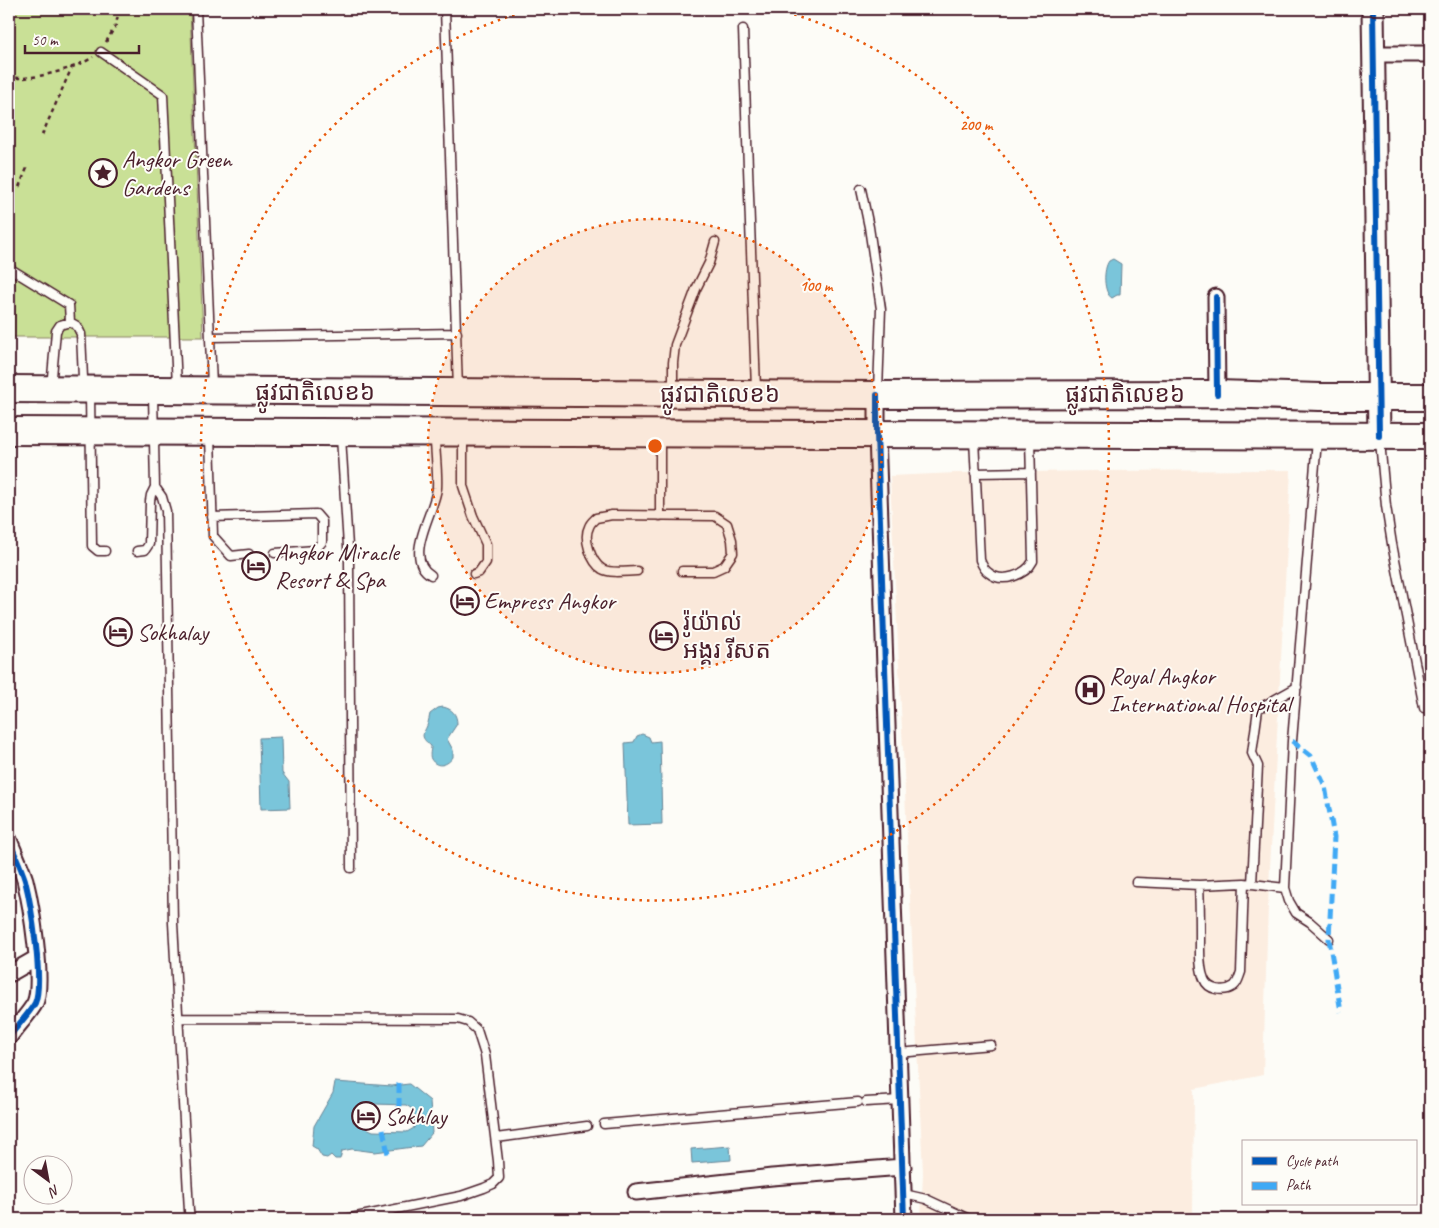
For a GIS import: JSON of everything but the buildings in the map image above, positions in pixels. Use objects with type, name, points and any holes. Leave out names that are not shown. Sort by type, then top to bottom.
[{"type":"highway","name":"ផ្លូវជាតិលេខ៦","points":[[9,389],[877,395],[1217,394],[1430,397]]},
{"type":"highway","name":"ផ្លូវជាតិលេខ៦","points":[[9,431],[1430,436]]},
{"type":"street","points":[[1373,9],[1380,397],[1379,436]]},
{"type":"street","points":[[1373,54],[1430,54]]},
{"type":"street","points":[[1216,297],[1217,394]]},
{"type":"street","points":[[877,395],[904,1219]]},
{"type":"street","points":[[9,840],[24,880],[32,916],[37,958],[38,992],[34,1004],[9,1037]]},
{"type":"street","points":[[9,974],[37,958]]},
{"type":"street","points":[[636,1192],[772,1177],[903,1167]]},
{"type":"lane","points":[[196,9],[212,391]]},
{"type":"lane","points":[[445,9],[458,393]]},
{"type":"lane","points":[[743,28],[756,394]]},
{"type":"lane","points":[[101,52],[163,95],[165,390],[153,432],[155,488],[150,502],[149,544],[145,550],[137,551]]},
{"type":"lane","points":[[860,189],[869,227],[880,309],[877,395]]},
{"type":"lane","points":[[673,394],[675,345],[696,289],[709,263],[715,242]]},
{"type":"lane","points":[[9,268],[70,305],[70,322]]},
{"type":"lane","points":[[44,390],[52,376],[56,331],[60,325],[70,322],[77,326],[81,334],[83,378],[90,390],[92,546],[98,552],[105,551]]},
{"type":"lane","points":[[211,337],[457,333]]},
{"type":"lane","points":[[210,432],[213,536],[231,556],[249,554]]},
{"type":"lane","points":[[341,432],[349,562],[351,868]]},
{"type":"lane","points":[[432,574],[426,572],[420,559],[420,539],[432,509],[437,488],[435,432]]},
{"type":"lane","points":[[463,433],[463,486],[473,516],[486,544],[486,562],[479,572],[474,574]]},
{"type":"lane","points":[[660,433],[660,516]]},
{"type":"lane","points":[[973,435],[980,560],[985,570],[990,575],[996,577],[1008,577],[1024,572],[1033,561],[1029,435]]},
{"type":"lane","points":[[1317,436],[1292,741],[1285,888],[1289,901],[1296,913],[1310,922],[1329,939]]},
{"type":"lane","points":[[1379,436],[1392,544],[1424,708]]},
{"type":"lane","points":[[975,473],[1030,472]]},
{"type":"lane","points":[[155,488],[162,496],[166,511],[174,924],[188,1211],[190,1219]]},
{"type":"lane","points":[[212,517],[316,514],[322,521],[322,542],[315,550],[275,553]]},
{"type":"lane","points":[[637,571],[612,572],[602,569],[594,561],[587,541],[588,527],[596,518],[612,515],[715,516],[727,524],[732,540],[733,553],[724,566],[713,571],[682,571]]},
{"type":"lane","points":[[1200,885],[1200,956],[1202,972],[1209,986],[1222,990],[1234,986],[1241,972],[1258,766],[1252,753],[1258,709],[1297,687]]},
{"type":"lane","points":[[1136,882],[1200,885],[1248,884],[1285,888]]},
{"type":"lane","points":[[179,1018],[458,1019],[468,1022],[477,1030],[485,1055],[496,1138],[499,1178],[494,1184],[461,1196],[346,1219]]},
{"type":"lane","points":[[898,1053],[991,1045]]},
{"type":"lane","points":[[866,1102],[900,1100]]},
{"type":"lane","points":[[604,1124],[858,1102]]},
{"type":"lane","points":[[496,1138],[587,1126]]},
{"type":"lane","points":[[904,1194],[926,1199],[969,1219]]},
{"type":"path","points":[[9,74],[19,78],[53,73],[84,63],[101,52],[116,26],[119,9]]},
{"type":"path","points":[[42,135],[73,66]]},
{"type":"path","points":[[19,187],[28,166]]},
{"type":"shaded area","name":"Royal Angkor International Hospital","points":[[1291,470],[1268,905],[1263,1075],[1194,1089],[1193,1219],[921,1219],[923,1173],[890,476],[956,473]]},
{"type":"green space","name":"Angkor Green Gardens","points":[[9,9],[190,9],[203,337],[9,337]]},
{"type":"water","points":[[1113,259],[1121,264],[1120,295],[1112,298],[1107,291],[1105,275],[1109,261]]},
{"type":"water","points":[[443,707],[453,712],[457,724],[447,739],[453,750],[453,757],[445,764],[439,765],[431,759],[431,746],[424,739],[423,735],[430,714]]},
{"type":"water","points":[[642,734],[649,737],[651,742],[660,741],[662,824],[628,825],[625,743],[634,742],[637,736]]},
{"type":"water","points":[[281,737],[282,773],[289,782],[290,808],[261,809],[259,738]]},
{"type":"water","points":[[335,1082],[392,1086],[409,1084],[430,1101],[432,1133],[421,1146],[375,1152],[352,1149],[342,1151],[340,1159],[335,1159],[331,1155],[327,1158],[322,1157],[317,1149],[312,1146],[314,1126],[333,1093]],"holes":[[[374,1104],[406,1105],[414,1110],[414,1128],[407,1132],[373,1131],[353,1122],[356,1109]]]},
{"type":"water","points":[[730,1146],[731,1160],[692,1163],[691,1149]]},
{"type":"marked path","points":[[1292,741],[1311,756],[1325,786],[1334,837],[1329,939],[1341,1012]]},
{"type":"marked path","points":[[399,1083],[399,1108]]},
{"type":"marked path","points":[[383,1129],[388,1154]]},
{"type":"cycle path","points":[[1373,9],[1379,436]]},
{"type":"cycle path","points":[[1216,297],[1217,394]]},
{"type":"cycle path","points":[[877,395],[904,1219]]},
{"type":"cycle path","points":[[9,840],[28,891],[36,943],[38,978],[35,1003],[9,1037]]},
{"type":"place","name":"Angkor Green Gardens","points":[[103,173]]},
{"type":"place","name":"Angkor Miracle Resort & Spa","points":[[256,566]]},
{"type":"place","name":"Empress Angkor","points":[[465,601]]},
{"type":"place","name":"Sokhalay","points":[[118,632]]},
{"type":"place","name":"រ៉ូយ៉ាល់ អង្គរ រីសត","points":[[664,636]]},
{"type":"place","name":"Royal Angkor International Hospital","points":[[1090,690]]},
{"type":"place","name":"Sokhlay","points":[[366,1116]]}]
